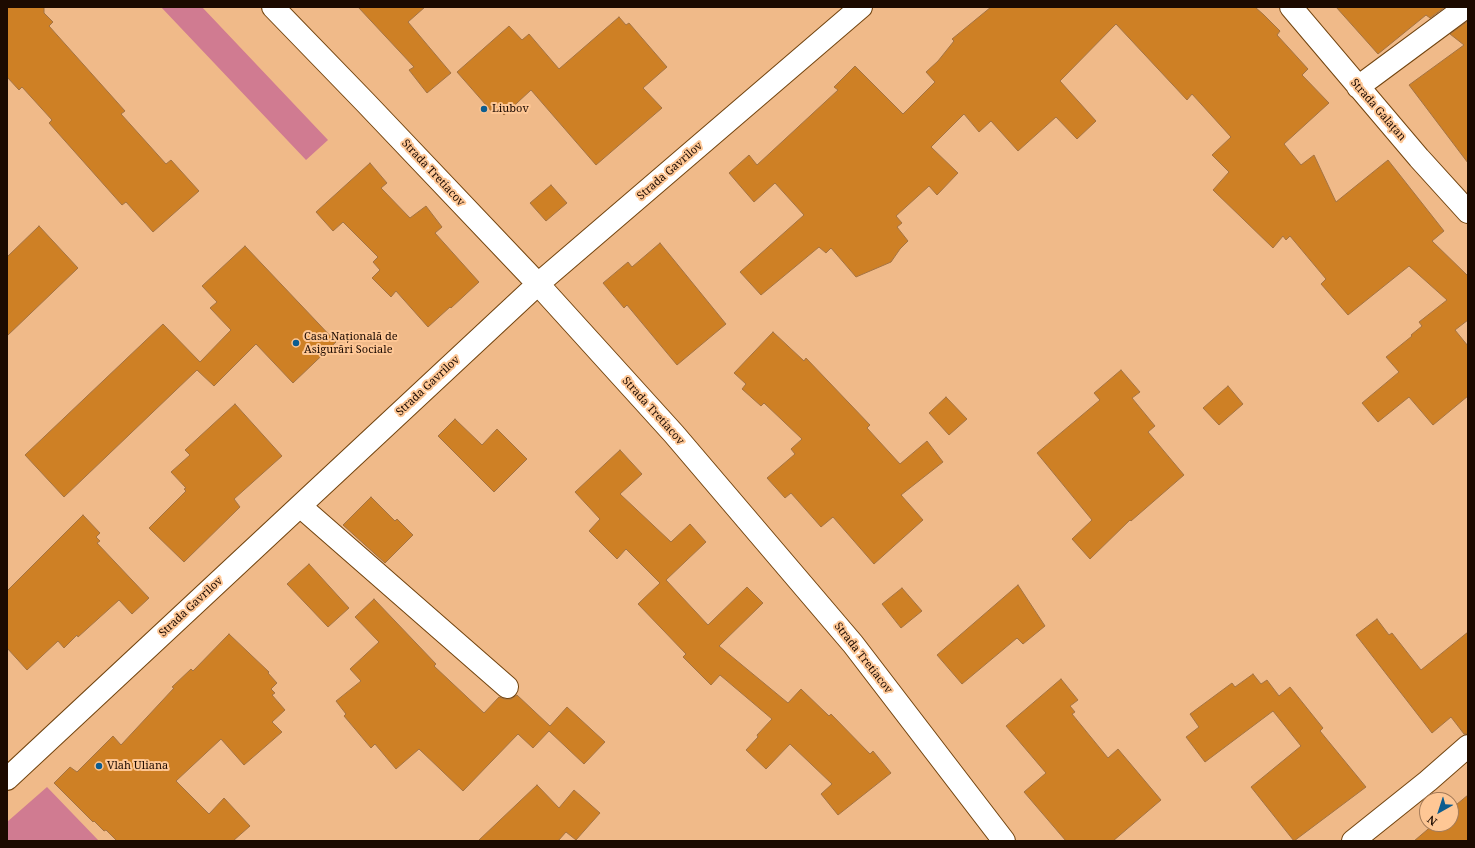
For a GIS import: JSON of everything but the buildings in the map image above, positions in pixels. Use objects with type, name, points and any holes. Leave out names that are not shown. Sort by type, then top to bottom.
[{"type":"street","name":"Strada Tretiacov","points":[[273,7],[538,284],[674,434],[853,644],[1004,841]]},
{"type":"street","name":"Strada Gavrilov","points":[[7,779],[538,284],[861,7]]},
{"type":"street","name":"Strada Galațan","points":[[1290,7],[1468,212]]},
{"type":"street","points":[[1358,87],[1466,7]]},
{"type":"street","points":[[300,506],[506,687]]},
{"type":"street","points":[[1353,841],[1428,782],[1468,746]]},
{"type":"shaded area","points":[[161,7],[202,7],[328,140],[306,160]]},
{"type":"shaded area","points":[[47,787],[99,841],[7,841],[7,822]]},
{"type":"place","name":"Liubov","points":[[484,109]]},
{"type":"place","name":"Casa Națională de Asigurări Sociale","points":[[296,343]]},
{"type":"place","name":"Vlah Uliana","points":[[99,766]]}]
